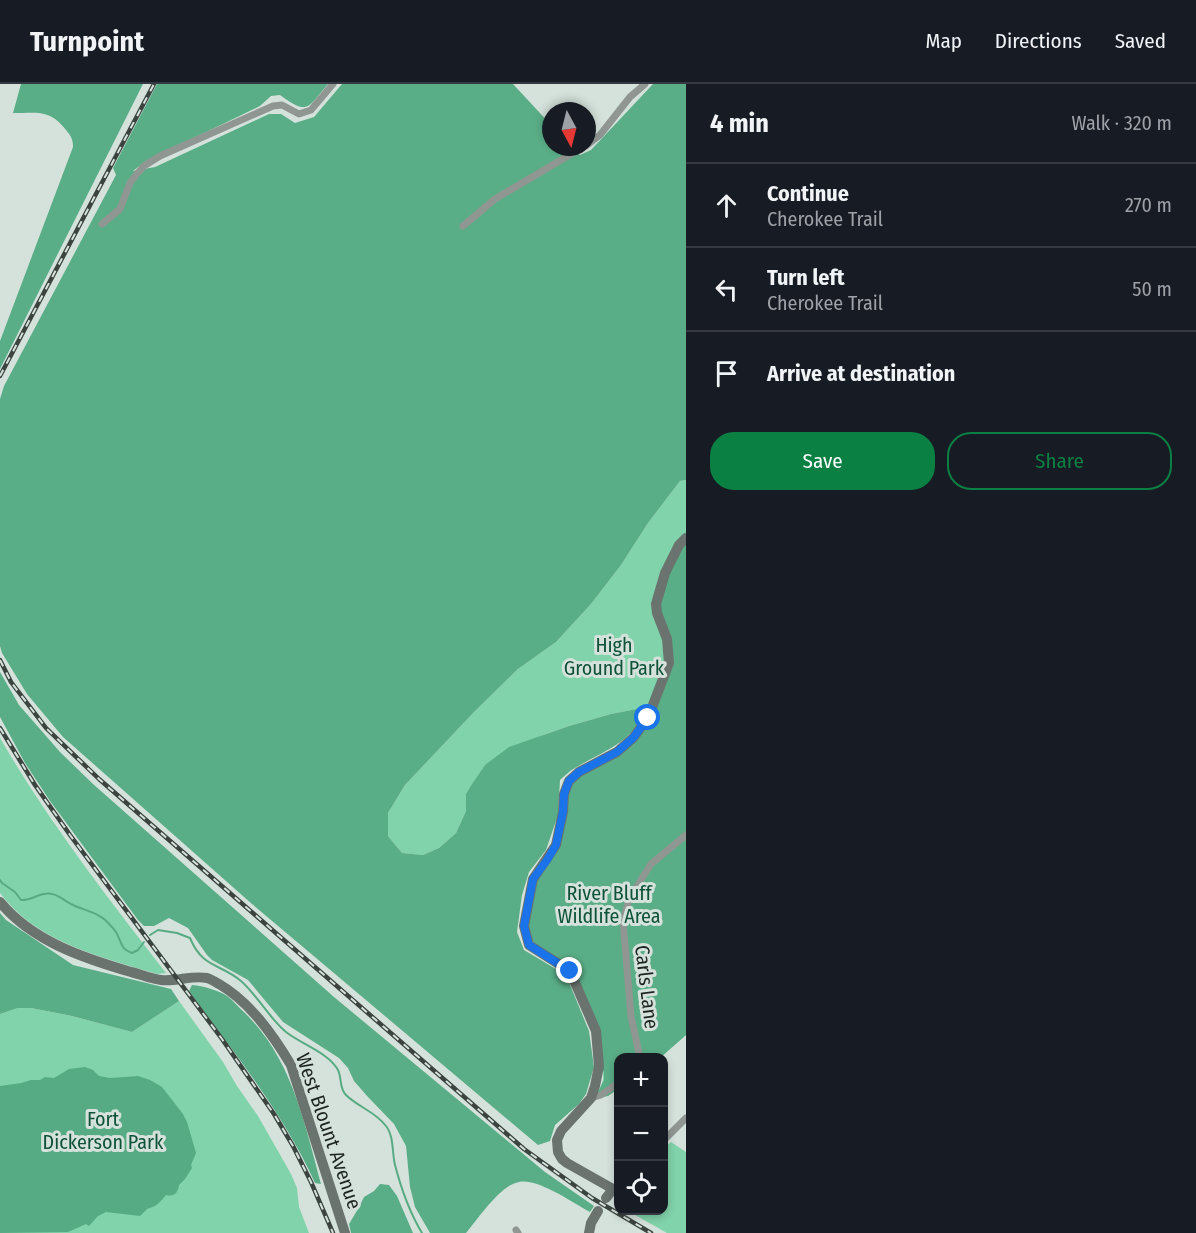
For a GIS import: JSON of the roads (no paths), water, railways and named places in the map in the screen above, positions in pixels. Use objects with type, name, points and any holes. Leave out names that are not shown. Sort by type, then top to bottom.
[{"type":"street","points":[[102,224],[120,209],[130,183],[144,166],[160,156],[273,106],[282,105],[299,114],[310,110],[333,84]]},
{"type":"street","points":[[596,138],[630,97],[645,84]]},
{"type":"street","points":[[463,226],[495,199],[568,156]]},
{"type":"street","points":[[614,1185],[573,1167],[562,1159],[558,1152],[557,1140],[561,1131],[591,1098],[595,1086],[599,1066],[596,1031],[570,971],[529,945],[524,926],[533,879],[556,845],[563,812],[564,794],[569,781],[579,772],[617,752],[633,738],[648,718],[669,663],[667,639],[656,604],[665,573],[679,545],[686,538]]},
{"type":"street","name":"Carls Lane","points":[[639,1053],[631,1016],[622,921],[629,899],[651,864],[686,835]]},
{"type":"street","name":"West Blount Avenue","points":[[0,902],[11,915],[46,940],[105,965],[162,980],[186,977],[208,978],[231,991],[267,1030],[291,1065],[345,1233]]},
{"type":"street","points":[[591,1098],[601,1095],[614,1086]]},
{"type":"street","points":[[668,1135],[686,1118]]},
{"type":"street","points":[[606,1198],[614,1188]]},
{"type":"street","points":[[589,1233],[591,1223],[598,1211]]},
{"type":"waterway","points":[[0,880],[21,900],[48,893],[98,915],[114,929],[124,948],[132,953],[138,950],[144,942]]},
{"type":"waterway","points":[[150,935],[158,930],[190,938],[200,955],[241,981],[286,1032],[334,1064],[346,1095],[382,1121],[389,1130],[400,1183],[422,1233]]},
{"type":"railway","points":[[0,376],[154,84]]},
{"type":"railway","points":[[0,660],[11,682],[46,728],[99,779],[524,1149],[592,1198],[651,1233]]},
{"type":"railway","points":[[0,728],[35,785],[70,835],[222,1039],[274,1114],[311,1182],[333,1233]]},
{"type":"park label","name":"High Ground Park","points":[[614,656]]},
{"type":"park label","name":"River Bluff Wildlife Area","points":[[609,904]]},
{"type":"park label","name":"Fort Dickerson Park","points":[[103,1130]]}]
